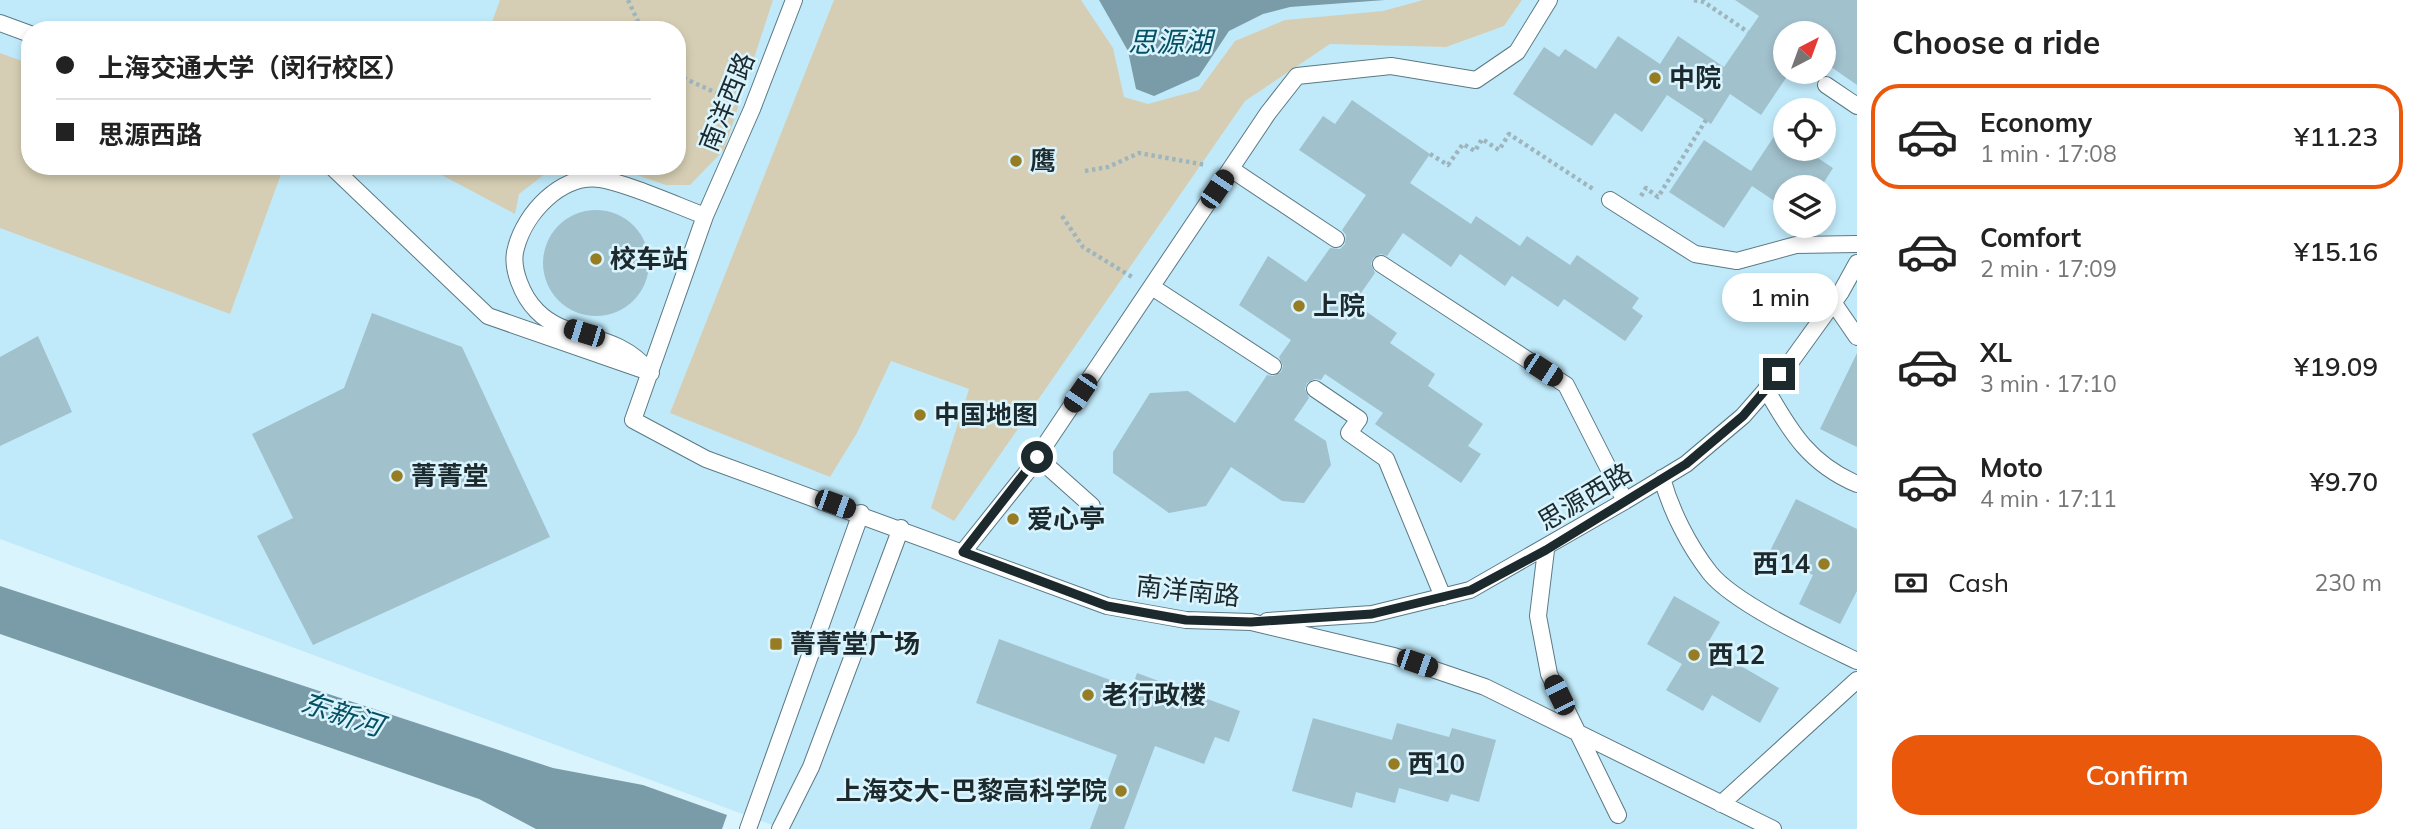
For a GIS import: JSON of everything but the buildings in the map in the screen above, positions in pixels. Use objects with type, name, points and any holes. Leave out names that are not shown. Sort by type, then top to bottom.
[{"type":"lane","name":"南洋西路","points":[[633,421],[705,216],[752,109],[794,0]]},
{"type":"lane","points":[[963,552],[1037,457],[1297,76],[1391,66],[1476,80],[1517,52],[1549,0]]},
{"type":"lane","points":[[0,23],[21,31]]},
{"type":"lane","points":[[1826,85],[1857,106]]},
{"type":"lane","points":[[1231,169],[1336,239]]},
{"type":"lane","points":[[340,175],[488,316],[651,373]]},
{"type":"lane","points":[[651,373],[636,355],[613,342],[554,324],[537,312],[517,275],[515,250],[527,224],[543,201],[571,182],[599,179],[705,216]]},
{"type":"lane","points":[[1609,200],[1695,254],[1737,261],[1796,245],[1857,244]]},
{"type":"lane","name":"思源西路","points":[[1251,622],[1372,614],[1443,597],[1471,590],[1546,550],[1686,464],[1743,416],[1833,302],[1857,263]]},
{"type":"lane","points":[[1381,264],[1566,385],[1625,501]]},
{"type":"lane","points":[[1152,287],[1273,366]]},
{"type":"lane","points":[[1833,302],[1857,337]]},
{"type":"lane","points":[[1315,389],[1359,419],[1349,433],[1386,459],[1443,597]]},
{"type":"lane","points":[[1766,389],[1807,453],[1836,475],[1857,484]]},
{"type":"lane","name":"南洋南路","points":[[633,421],[706,458],[1107,606],[1186,620],[1251,622],[1394,656],[1485,687],[1773,829]]},
{"type":"lane","points":[[1037,457],[1092,506]]},
{"type":"lane","points":[[1662,478],[1670,507],[1711,575],[1734,593],[1795,630],[1857,661]]},
{"type":"lane","points":[[748,829],[861,513]]},
{"type":"lane","points":[[780,829],[811,767],[901,528]]},
{"type":"lane","points":[[1546,550],[1538,616],[1549,674],[1618,815]]},
{"type":"lane","points":[[1721,804],[1857,680]]},
{"type":"path","points":[[628,0],[638,21]]},
{"type":"path","points":[[1694,0],[1704,2],[1748,32]]},
{"type":"path","points":[[686,79],[752,109]]},
{"type":"path","points":[[1430,154],[1448,165],[1463,144],[1475,151],[1482,139],[1499,150],[1509,134],[1609,200],[1614,194],[1625,193],[1637,202],[1646,188],[1658,197],[1706,120]]},
{"type":"path","points":[[1086,171],[1108,167],[1139,153],[1231,169]]},
{"type":"path","points":[[1062,216],[1083,247],[1152,287]]},
{"type":"shaded area","points":[[0,0],[1857,0],[1857,829],[783,829],[0,539]]},
{"type":"shaded area","points":[[500,0],[773,0],[724,150],[690,185],[666,185],[637,175],[686,175],[686,21],[492,21]]},
{"type":"shaded area","points":[[834,0],[1081,0],[1113,48],[1124,97],[1148,104],[1199,90],[1235,41],[1285,20],[1383,11],[1423,0],[1522,0],[1504,26],[1446,47],[1330,44],[1245,101],[954,521],[931,508],[969,389],[891,361],[857,433],[830,477],[670,413]]},
{"type":"shaded area","points":[[0,53],[21,61],[21,175],[281,175],[230,314],[0,228]]},
{"type":"shaded area","points":[[442,175],[543,175],[519,194],[515,214]]},
{"type":"water","name":"思源湖","points":[[1099,0],[1385,0],[1290,7],[1263,14],[1229,31],[1199,76],[1154,96],[1136,89],[1128,51]]},
{"type":"water","name":"东新河","points":[[0,586],[553,768],[643,785],[727,815],[722,829],[536,829],[479,799],[0,634]]},
{"type":"place","name":"中院","points":[[1655,78]]},
{"type":"place","name":"鹰","points":[[1016,161]]},
{"type":"place","name":"校车站","points":[[596,259]]},
{"type":"place","name":"上院","points":[[1299,306]]},
{"type":"place","name":"中国地图","points":[[920,415]]},
{"type":"place","name":"菁菁堂","points":[[397,476]]},
{"type":"place","name":"爱心亭","points":[[1013,519]]},
{"type":"place","name":"西14","points":[[1824,564]]},
{"type":"place","name":"菁菁堂广场","points":[[776,644]]},
{"type":"place","name":"西12","points":[[1694,655]]},
{"type":"place","name":"老行政楼","points":[[1088,695]]},
{"type":"place","name":"西10","points":[[1394,764]]},
{"type":"place","name":"上海交大-巴黎高科学院","points":[[1121,791]]},
{"type":"route","points":[[1037,457],[963,552],[1107,606],[1186,620],[1251,622],[1372,614],[1471,590],[1546,550],[1686,464],[1743,416],[1779,374]]}]
